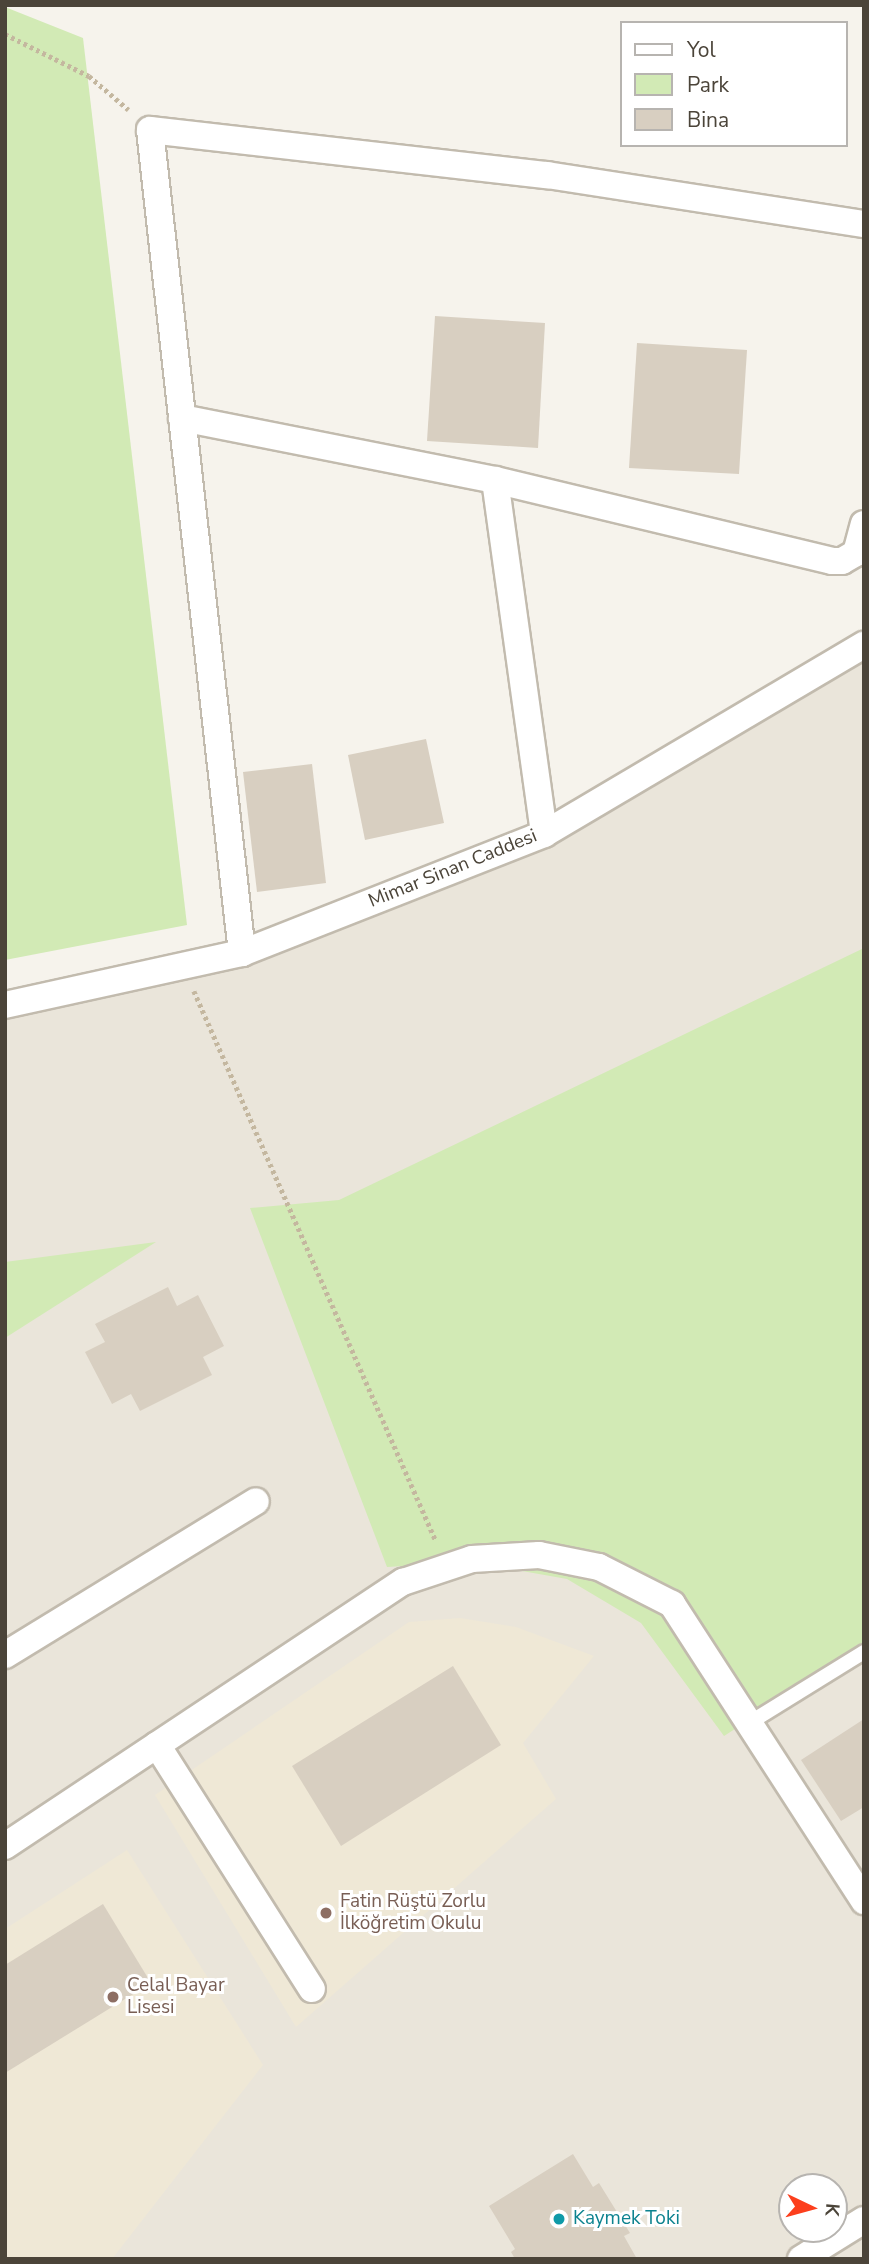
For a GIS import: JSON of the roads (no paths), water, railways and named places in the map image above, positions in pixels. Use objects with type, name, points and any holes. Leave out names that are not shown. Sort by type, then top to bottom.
[{"type":"street","points":[[242,953],[150,130],[547,175],[864,224]]},
{"type":"street","points":[[182,418],[495,480],[832,561],[842,561],[856,553],[864,524]]},
{"type":"street","points":[[495,480],[544,834]]},
{"type":"street","name":"Mimar Sinan Caddesi","points":[[5,1005],[184,968],[242,953],[544,834],[864,645]]},
{"type":"street","points":[[5,1655],[256,1501]]},
{"type":"street","points":[[5,1846],[372,1601],[446,1566],[505,1555],[539,1555],[599,1567],[637,1583],[672,1604],[864,1901]]},
{"type":"street","points":[[157,1745],[312,1989]]},
{"type":"street","points":[[801,2259],[864,2220]]},
{"type":"lane","points":[[749,1723],[864,1652]]},
{"type":"place","name":"Fatin Rüştü Zorlu İlköğretim Okulu","points":[[326,1913]]},
{"type":"place","name":"Celal Bayar Lisesi","points":[[113,1997]]},
{"type":"place","name":"Kaymek Toki","points":[[559,2219]]}]
